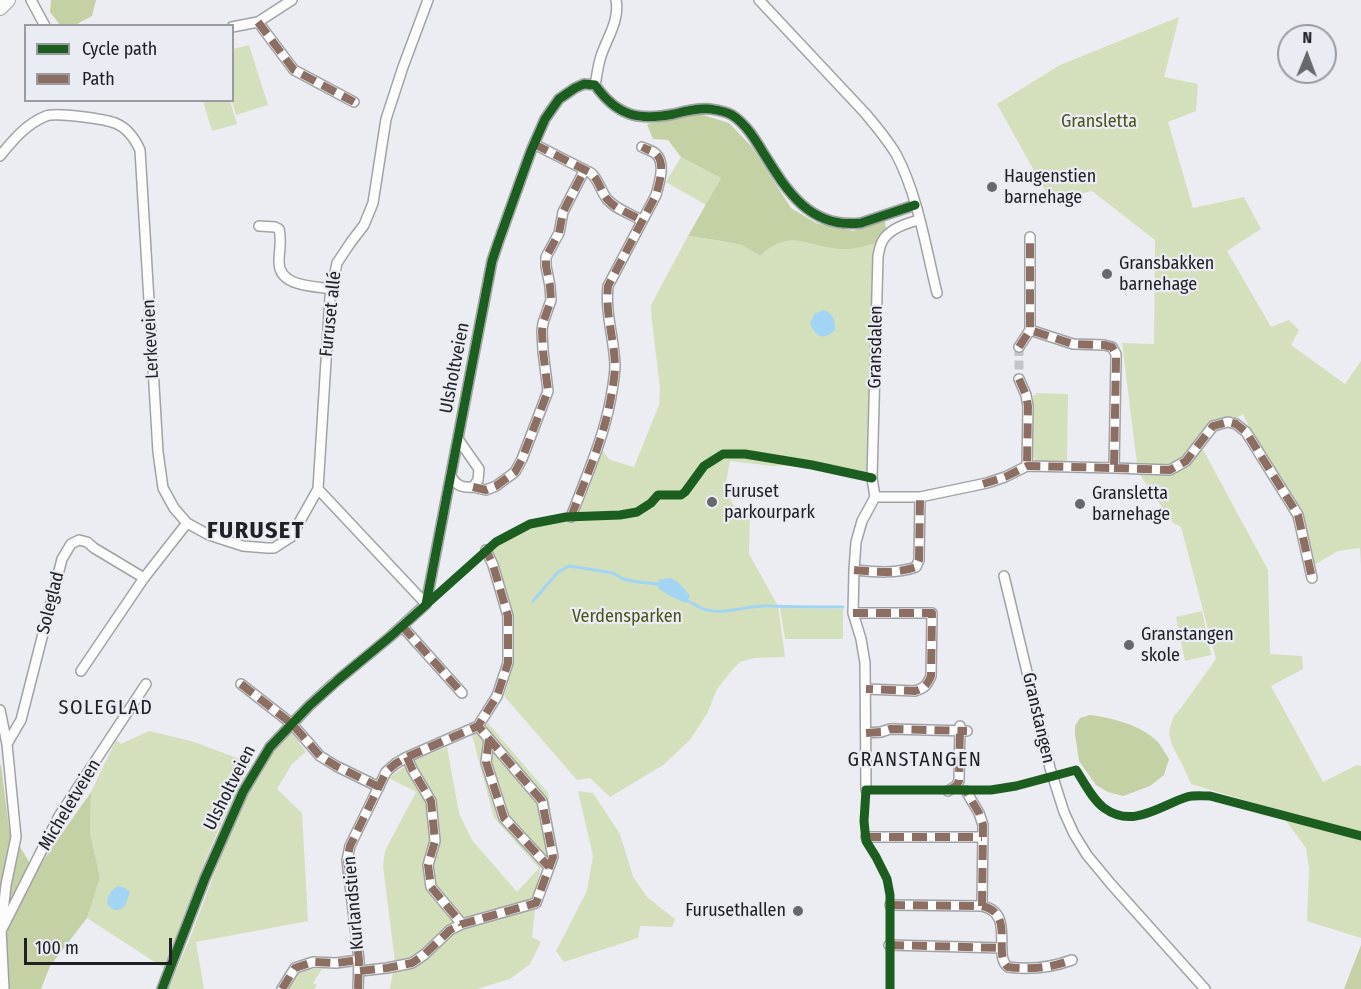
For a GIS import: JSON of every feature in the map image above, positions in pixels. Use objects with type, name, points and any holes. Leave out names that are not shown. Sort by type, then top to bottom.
[{"type":"main road","points":[[0,8],[8,0]]},
{"type":"street","points":[[31,0],[44,24]]},
{"type":"street","points":[[234,27],[258,22],[291,0]]},
{"type":"street","name":"Furuset allé","points":[[318,489],[332,289],[337,263],[364,225],[373,203],[386,119],[428,0]]},
{"type":"street","points":[[616,0],[615,21],[601,57],[595,85],[617,109],[636,117],[649,118],[696,109],[719,110],[730,114],[744,125],[783,184],[816,216],[852,224],[873,220],[915,206]]},
{"type":"street","points":[[759,0],[879,129],[907,179],[937,293]]},
{"type":"street","points":[[258,22],[294,70],[354,102]]},
{"type":"street","name":"Ulsholtveien","points":[[162,989],[205,878],[243,792],[270,747],[333,684],[426,604],[492,261],[545,119],[559,99],[575,88],[584,84],[595,85]]},
{"type":"street","name":"Lerkeveien","points":[[0,156],[20,132],[47,115],[74,115],[116,123],[134,136],[140,150],[158,452],[163,488],[174,508],[187,523],[209,535],[243,546],[274,548],[291,537],[318,489]]},
{"type":"street","points":[[534,144],[591,173],[607,200],[641,220]]},
{"type":"street","points":[[571,517],[605,427],[614,382],[615,365],[606,298],[608,286],[659,186],[660,160],[656,154],[642,147]]},
{"type":"street","points":[[451,476],[454,483],[464,488],[486,490],[496,486],[515,472],[548,391],[542,331],[551,300],[546,257],[558,232],[563,212],[584,171]]},
{"type":"street","name":"Gransdalen","points":[[875,497],[872,478],[878,256],[882,240],[899,226],[919,220]]},
{"type":"street","points":[[260,226],[279,229],[279,271],[284,278],[292,282],[332,289]]},
{"type":"street","points":[[1019,347],[1030,330],[1030,237]]},
{"type":"street","points":[[1030,330],[1073,344],[1104,345],[1114,349],[1116,360],[1114,468]]},
{"type":"street","points":[[1019,379],[1028,406],[1027,466]]},
{"type":"street","points":[[866,790],[865,663],[853,613],[854,570],[856,542],[862,521],[875,497],[920,497],[983,484],[1005,477],[1027,466],[1170,470],[1186,461],[1213,426],[1228,422],[1236,424],[1246,432],[1298,515],[1312,578]]},
{"type":"street","name":"Ulsholtveien","points":[[458,439],[479,469],[478,480],[473,488]]},
{"type":"street","points":[[318,489],[426,604]]},
{"type":"street","points":[[854,570],[880,572],[916,567],[919,560],[920,497]]},
{"type":"street","points":[[81,671],[144,578],[187,523]]},
{"type":"street","name":"Soleglad","points":[[7,744],[21,720],[62,559],[71,544],[79,540],[87,542],[144,578]]},
{"type":"street","points":[[478,726],[497,696],[508,663],[508,616],[493,565],[486,550]]},
{"type":"street","name":"Granstangen","points":[[1004,576],[1047,759],[1069,823],[1087,855],[1205,989]]},
{"type":"street","points":[[853,613],[932,613],[931,676],[927,685],[915,691],[866,689]]},
{"type":"street","points":[[402,626],[462,693]]},
{"type":"street","name":"Micheletveien","points":[[1,932],[59,816],[146,684]]},
{"type":"street","points":[[241,684],[292,724],[320,756],[379,787]]},
{"type":"street","name":"Micheletveien","points":[[0,710],[7,744],[16,837],[6,885],[1,932]]},
{"type":"street","name":"Kurlandstien","points":[[358,989],[360,971],[347,860],[350,846],[386,772],[407,757],[478,726],[542,801],[553,858],[536,903],[462,924],[450,930],[412,963],[360,971]]},
{"type":"street","points":[[866,733],[881,732],[890,727],[963,729],[965,763],[956,786],[948,791]]},
{"type":"street","points":[[489,739],[486,762],[504,818],[549,867]]},
{"type":"street","points":[[407,757],[431,801],[435,841],[428,865],[431,887],[462,924]]},
{"type":"street","points":[[966,791],[983,825],[981,906]]},
{"type":"street","points":[[866,837],[982,837]]},
{"type":"street","points":[[890,905],[989,908],[994,912],[1002,928],[1004,965],[1038,969],[1072,960]]},
{"type":"street","points":[[1,932],[4,989]]},
{"type":"street","points":[[889,945],[1002,948]]},
{"type":"street","name":"Kurlandstien","points":[[282,989],[295,968],[313,962],[336,963],[359,960]]},
{"type":"green space","points":[[51,0],[96,0],[92,16],[77,24],[59,24],[50,12]]},
{"type":"green space","name":"Gransletta","points":[[1179,17],[1164,77],[1198,84],[1196,111],[1168,122],[1193,208],[1244,197],[1261,229],[1227,251],[1271,327],[1289,320],[1299,330],[1291,345],[1345,384],[1361,361],[1361,566],[1360,548],[1338,551],[1314,565],[1243,414],[1200,444],[1268,570],[1270,654],[1302,656],[1303,669],[1271,686],[1323,782],[1357,765],[1361,766],[1361,938],[1307,921],[1309,868],[1306,848],[1278,810],[1191,784],[1172,745],[1169,733],[1174,716],[1216,659],[1181,527],[1173,523],[1138,472],[1122,343],[1154,344],[1155,240],[1092,191],[1051,201],[997,104],[1060,65]]},
{"type":"green space","points":[[249,45],[268,105],[236,115],[232,102],[234,49]]},
{"type":"green space","points":[[203,102],[230,102],[237,124],[212,131]]},
{"type":"green space","points":[[700,114],[729,123],[752,147],[791,208],[816,223],[853,231],[885,221],[886,232],[882,240],[846,249],[828,248],[799,241],[781,242],[760,256],[742,245],[688,236],[721,178],[681,157],[668,140],[653,139],[647,124]]},
{"type":"green space","points":[[681,157],[721,178],[706,205],[666,182]]},
{"type":"green space","name":"Verdensparken","points":[[688,236],[742,245],[760,256],[781,242],[799,241],[828,248],[846,249],[882,240],[872,478],[812,465],[772,466],[730,461],[725,488],[737,512],[750,513],[749,554],[778,606],[785,657],[754,658],[740,662],[717,689],[708,712],[690,740],[663,765],[610,797],[590,778],[577,780],[504,696],[513,666],[512,615],[503,583],[486,551],[495,543],[526,526],[571,516],[598,445],[610,460],[634,467],[659,405],[660,388],[651,305]]},
{"type":"green space","points":[[1036,393],[1068,394],[1067,461],[1065,464],[1042,463],[1031,454],[1033,395]]},
{"type":"green space","points":[[780,608],[843,609],[843,639],[785,639]]},
{"type":"green space","points":[[1202,611],[1211,655],[1185,661],[1176,617]]},
{"type":"green space","points":[[1090,715],[1126,723],[1151,736],[1158,742],[1169,759],[1164,775],[1150,786],[1123,796],[1108,792],[1096,785],[1079,761],[1075,734],[1075,726],[1080,718]]},
{"type":"green space","points":[[488,723],[548,793],[558,857],[540,868],[532,937],[541,942],[530,964],[510,979],[477,989],[390,989],[395,962],[383,866],[385,851],[416,792],[389,778],[412,761],[447,747],[459,813],[472,840],[517,892],[539,868],[494,818],[472,735]]},
{"type":"green space","points":[[149,731],[191,741],[251,763],[215,838],[164,968],[87,918],[100,878],[90,833],[91,792],[116,740],[121,744]]},
{"type":"green space","points":[[292,733],[306,752],[292,764],[277,789],[302,813],[308,921],[196,942],[204,989],[168,989],[248,794],[274,750]]},
{"type":"green space","points":[[0,765],[9,828],[35,872],[91,792],[90,833],[100,878],[87,918],[50,966],[41,989],[0,989]]},
{"type":"green space","points":[[578,791],[593,793],[620,834],[633,877],[648,898],[675,919],[672,927],[640,926],[638,938],[564,962],[556,951],[587,891],[593,856]]},
{"type":"green space","points":[[1361,945],[1361,989],[1344,989]]},
{"type":"green space","points":[[305,969],[322,969],[313,983],[317,985],[314,989],[287,989],[297,973]]},
{"type":"water","points":[[822,310],[831,314],[834,320],[835,330],[827,336],[817,334],[810,323],[815,313]]},
{"type":"water","points":[[670,578],[679,583],[690,596],[686,603],[658,588],[659,580]]},
{"type":"water","points":[[118,886],[130,892],[125,906],[114,910],[107,904],[107,901],[111,892]]},
{"type":"waterway","points":[[533,601],[557,573],[569,566],[613,573],[623,579],[658,584]]},
{"type":"waterway","points":[[688,601],[701,608],[717,611],[763,606],[843,607]]},
{"type":"tunnel","points":[[1019,347],[1019,379]]},
{"type":"marked path","points":[[258,22],[294,70],[354,102]]},
{"type":"marked path","points":[[534,144],[591,173],[610,203],[641,220]]},
{"type":"marked path","points":[[571,517],[599,442],[613,385],[615,365],[608,286],[656,195],[660,180],[659,158],[655,153],[642,147]]},
{"type":"marked path","points":[[473,487],[486,490],[496,486],[515,472],[548,391],[542,331],[551,300],[546,257],[559,233],[563,212],[584,171]]},
{"type":"marked path","points":[[1019,347],[1030,330],[1030,237]]},
{"type":"marked path","points":[[983,484],[1005,477],[1027,466],[1114,468],[1116,354],[1112,347],[1073,344],[1030,330]]},
{"type":"marked path","points":[[1019,379],[1028,406],[1027,466]]},
{"type":"marked path","points":[[1114,468],[1170,470],[1186,461],[1213,426],[1228,422],[1236,424],[1246,432],[1298,515],[1312,578]]},
{"type":"marked path","points":[[854,570],[893,572],[916,567],[919,560],[920,497]]},
{"type":"marked path","points":[[358,989],[359,960],[347,860],[350,846],[386,772],[407,757],[478,726],[497,696],[508,663],[508,616],[493,565],[486,550]]},
{"type":"marked path","points":[[853,613],[932,613],[931,676],[925,686],[915,691],[866,689]]},
{"type":"marked path","points":[[402,626],[462,693]]},
{"type":"marked path","points":[[241,684],[292,724],[320,756],[379,787]]},
{"type":"marked path","points":[[360,971],[412,963],[450,930],[462,924],[536,903],[553,857],[542,801],[478,726]]},
{"type":"marked path","points":[[949,790],[959,781],[960,726]]},
{"type":"marked path","points":[[866,733],[890,729],[967,731]]},
{"type":"marked path","points":[[489,739],[486,762],[504,818],[549,867]]},
{"type":"marked path","points":[[407,757],[431,801],[435,841],[428,865],[431,887],[462,924]]},
{"type":"marked path","points":[[890,905],[982,906],[983,825],[966,791]]},
{"type":"marked path","points":[[866,837],[982,837]]},
{"type":"marked path","points":[[982,906],[992,910],[998,917],[1001,925],[1002,953],[1008,967],[1040,968],[1072,960]]},
{"type":"marked path","points":[[889,945],[1002,948]]},
{"type":"marked path","points":[[282,989],[295,968],[313,962],[336,963],[359,960]]},
{"type":"cycle path","points":[[426,604],[492,261],[531,151],[545,119],[559,99],[584,84],[595,85],[612,104],[629,114],[650,117],[705,109],[729,114],[750,132],[791,194],[814,214],[828,220],[861,223],[915,205]]},
{"type":"cycle path","points":[[162,989],[205,878],[243,792],[270,747],[309,706],[496,542],[530,524],[566,517],[637,512],[651,503],[658,495],[681,495],[704,466],[723,454],[745,454],[872,478]]},
{"type":"cycle path","points":[[890,989],[890,895],[887,879],[866,841],[864,821],[866,790],[991,790],[1016,786],[1076,770],[1092,795],[1104,808],[1115,814],[1136,816],[1187,797],[1210,796],[1361,836]]},
{"type":"place","name":"Haugenstien barnehage","points":[[992,187]]},
{"type":"place","name":"Gransbakken barnehage","points":[[1107,274]]},
{"type":"place","name":"Furuset parkourpark","points":[[712,502]]},
{"type":"place","name":"Gransletta barnehage","points":[[1080,504]]},
{"type":"place","name":"Granstangen skole","points":[[1129,645]]},
{"type":"place","name":"Furusethallen","points":[[798,911]]},
{"type":"district","name":"FURUSET","points":[[256,531]]},
{"type":"district","name":"SOLEGLAD","points":[[106,708]]},
{"type":"district","name":"GRANSTANGEN","points":[[915,760]]}]
